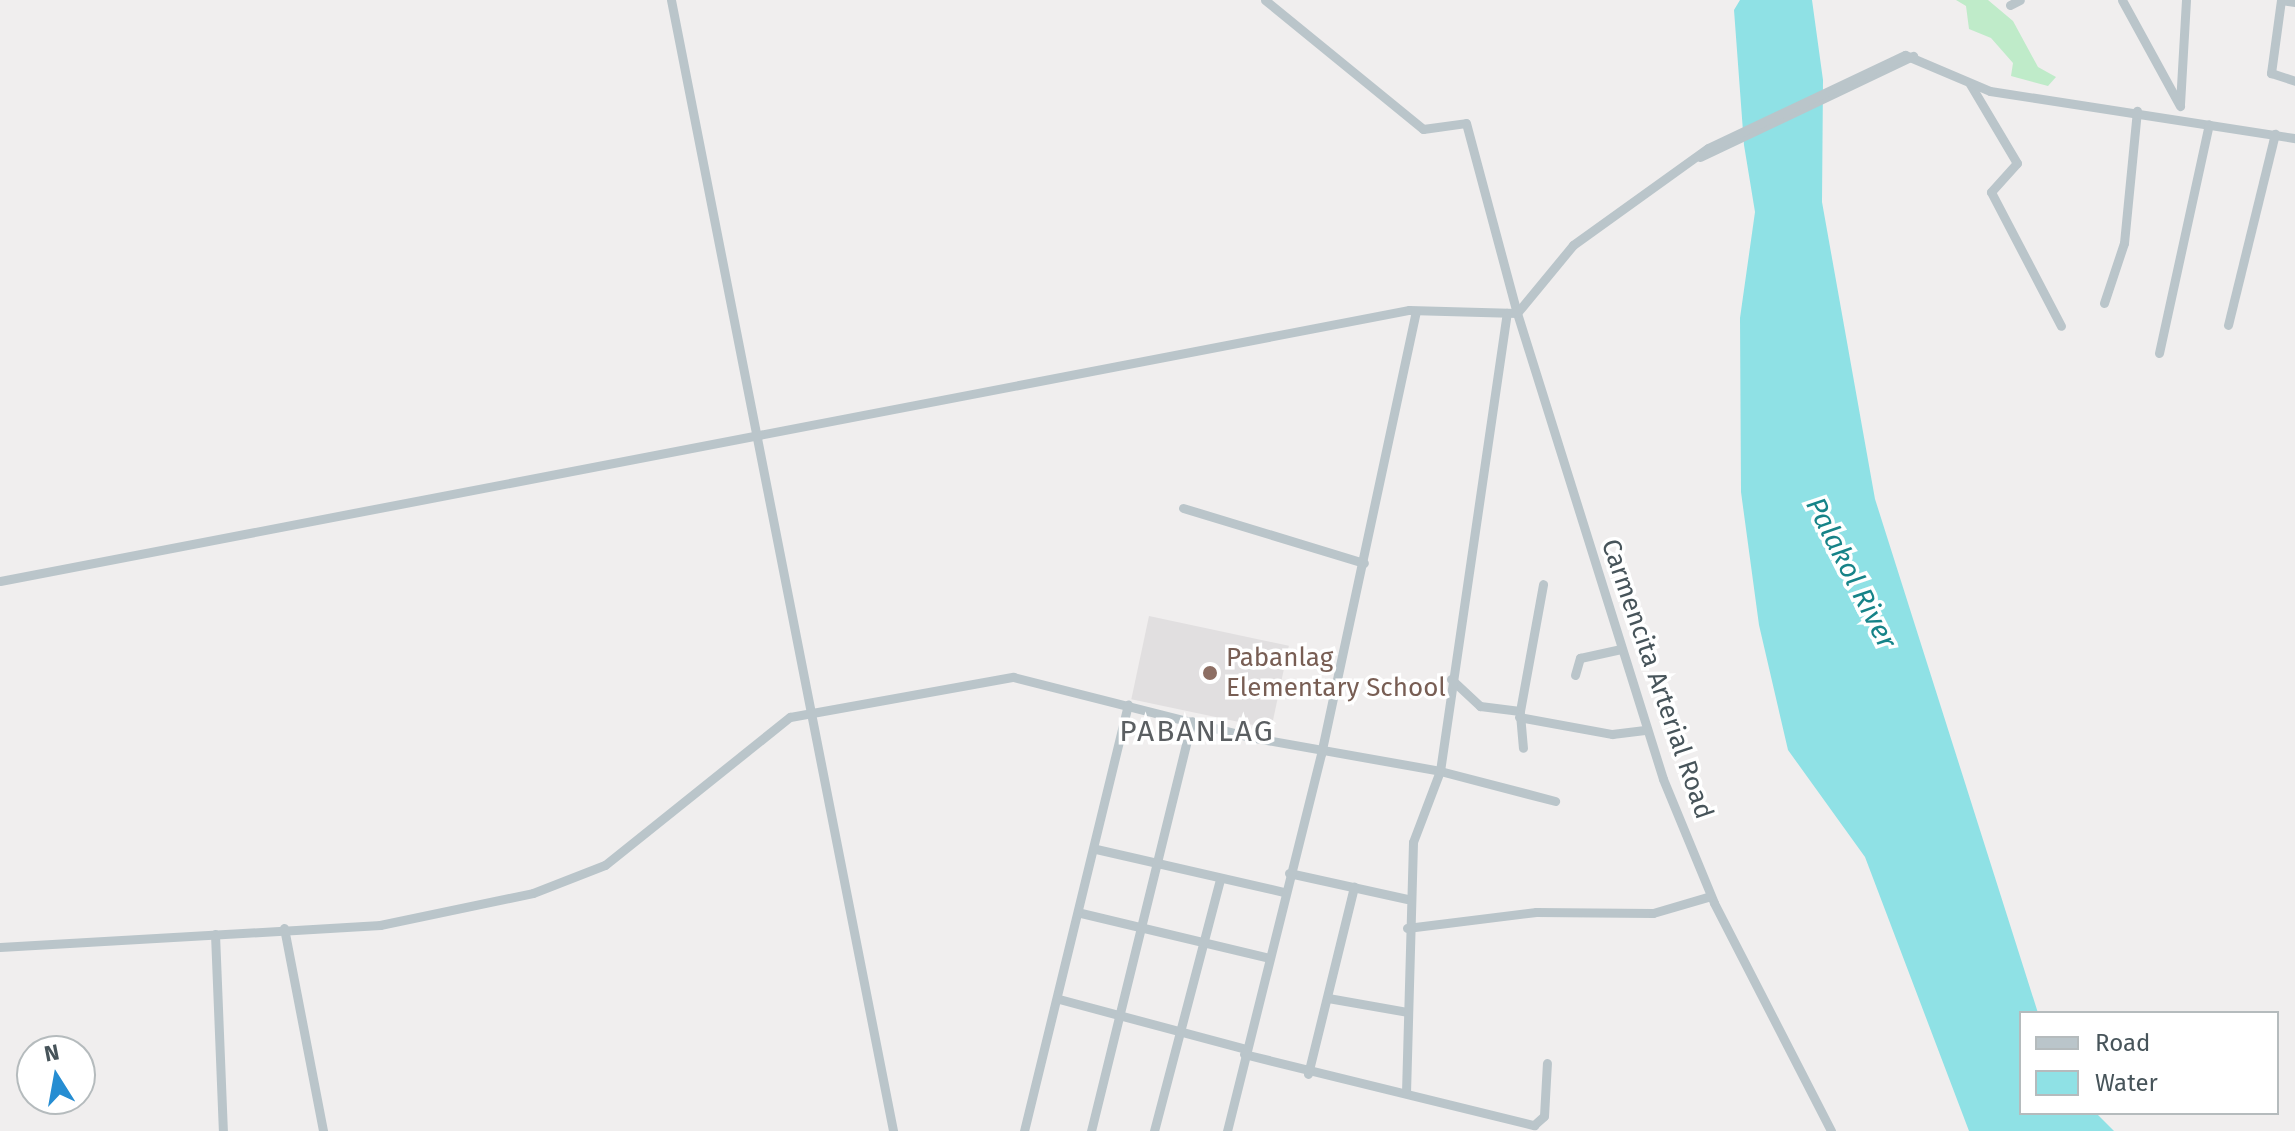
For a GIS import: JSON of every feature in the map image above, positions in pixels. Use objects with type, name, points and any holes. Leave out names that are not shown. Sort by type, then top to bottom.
[{"type":"street","points":[[671,0],[893,1131]]},
{"type":"street","name":"Carmencita Arterial Road","points":[[1265,0],[1423,129],[1466,123],[1512,313],[1647,730],[1711,896],[1831,1131]]},
{"type":"street","points":[[2010,5],[2020,0]]},
{"type":"street","points":[[2122,0],[2180,106],[2184,120]]},
{"type":"street","points":[[2180,106],[2186,0]]},
{"type":"street","points":[[2295,2],[2281,0],[2271,73],[2295,81]]},
{"type":"street","points":[[1406,1093],[1407,899],[1413,842],[1440,771],[1451,679],[1512,313],[1573,245],[1695,159],[1909,57],[1969,83],[2295,138]]},
{"type":"street","points":[[1969,83],[2017,163],[1991,192],[2061,326]]},
{"type":"street","points":[[2104,303],[2124,243],[2137,111]]},
{"type":"street","points":[[2159,353],[2209,124]]},
{"type":"street","points":[[2228,325],[2275,134]]},
{"type":"street","points":[[1227,1131],[1266,957],[1323,747],[1416,311]]},
{"type":"street","points":[[0,581],[1416,311],[1512,313]]},
{"type":"street","points":[[1183,508],[1364,563]]},
{"type":"street","points":[[1523,748],[1520,714],[1543,584]]},
{"type":"street","points":[[1575,675],[1580,658],[1621,649]]},
{"type":"street","points":[[0,947],[284,928],[380,925],[533,893],[592,870],[686,806],[790,717],[1013,677],[1192,721],[1440,771],[1555,801]]},
{"type":"street","points":[[1451,679],[1480,706],[1612,734],[1647,730]]},
{"type":"street","points":[[1024,1131],[1081,913],[1128,704]]},
{"type":"street","points":[[1091,1131],[1192,721]]},
{"type":"street","points":[[1096,849],[1283,892]]},
{"type":"street","points":[[1289,873],[1407,899]]},
{"type":"street","points":[[1154,1131],[1220,879]]},
{"type":"street","points":[[1308,1074],[1354,887]]},
{"type":"street","points":[[1407,928],[1536,912],[1653,913],[1711,896]]},
{"type":"street","points":[[1081,913],[1266,957]]},
{"type":"street","points":[[284,928],[323,1131]]},
{"type":"street","points":[[215,934],[223,1131]]},
{"type":"street","points":[[1328,998],[1407,1012]]},
{"type":"street","points":[[1059,999],[1245,1052],[1308,1074],[1406,1093],[1534,1125],[1544,1116],[1547,1063]]},
{"type":"shaded area","name":"Pabanlag Elementary School","points":[[1149,616],[1289,646],[1271,729],[1131,699]]},
{"type":"green space","points":[[1956,0],[1988,0],[2013,21],[2038,67],[2056,77],[2048,86],[2011,76],[2013,63],[1991,38],[1969,29],[1966,6]]},
{"type":"water","name":"Palakol River","points":[[1740,0],[1812,0],[1823,80],[1822,202],[1875,499],[2037,1011],[2019,1011],[2019,1115],[2098,1115],[2114,1131],[1969,1131],[1865,857],[1788,750],[1759,625],[1741,492],[1740,318],[1755,212],[1744,145],[1734,10]]},
{"type":"place","name":"Pabanlag Elementary School","points":[[1210,673]]},
{"type":"district","name":"PABANLAG","points":[[1197,731]]}]
